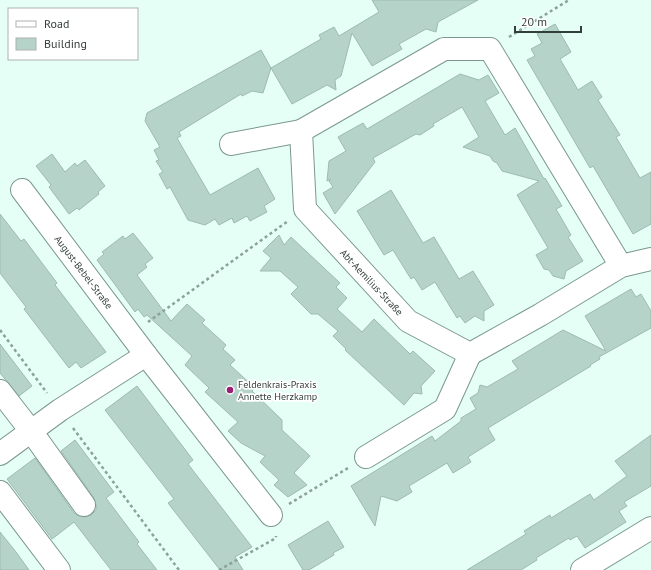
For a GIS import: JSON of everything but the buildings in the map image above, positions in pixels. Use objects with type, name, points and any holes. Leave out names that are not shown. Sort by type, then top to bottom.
[{"type":"street","points":[[232,144],[301,131],[444,49],[490,49],[621,266]]},
{"type":"street","points":[[301,131],[305,209]]},
{"type":"street","name":"August-Bebel-Straße","points":[[22,190],[146,355],[271,515]]},
{"type":"street","name":"Abt-Aemilius-Straße","points":[[305,209],[408,321],[470,354]]},
{"type":"street","points":[[366,457],[445,409],[470,354],[540,315],[621,266],[651,259]]},
{"type":"street","points":[[0,454],[60,410],[146,355]]},
{"type":"street","points":[[0,391],[31,431],[84,505]]},
{"type":"street","points":[[0,492],[59,570]]},
{"type":"street","points":[[582,570],[651,528]]},
{"type":"path","points":[[490,49],[569,0]]},
{"type":"path","points":[[131,335],[305,209]]},
{"type":"path","points":[[0,330],[179,570]]},
{"type":"path","points":[[219,570],[276,538],[271,515],[366,457]]},
{"type":"place","name":"Feldenkrais-Praxis Annette Herzkamp","points":[[230,390]]}]
